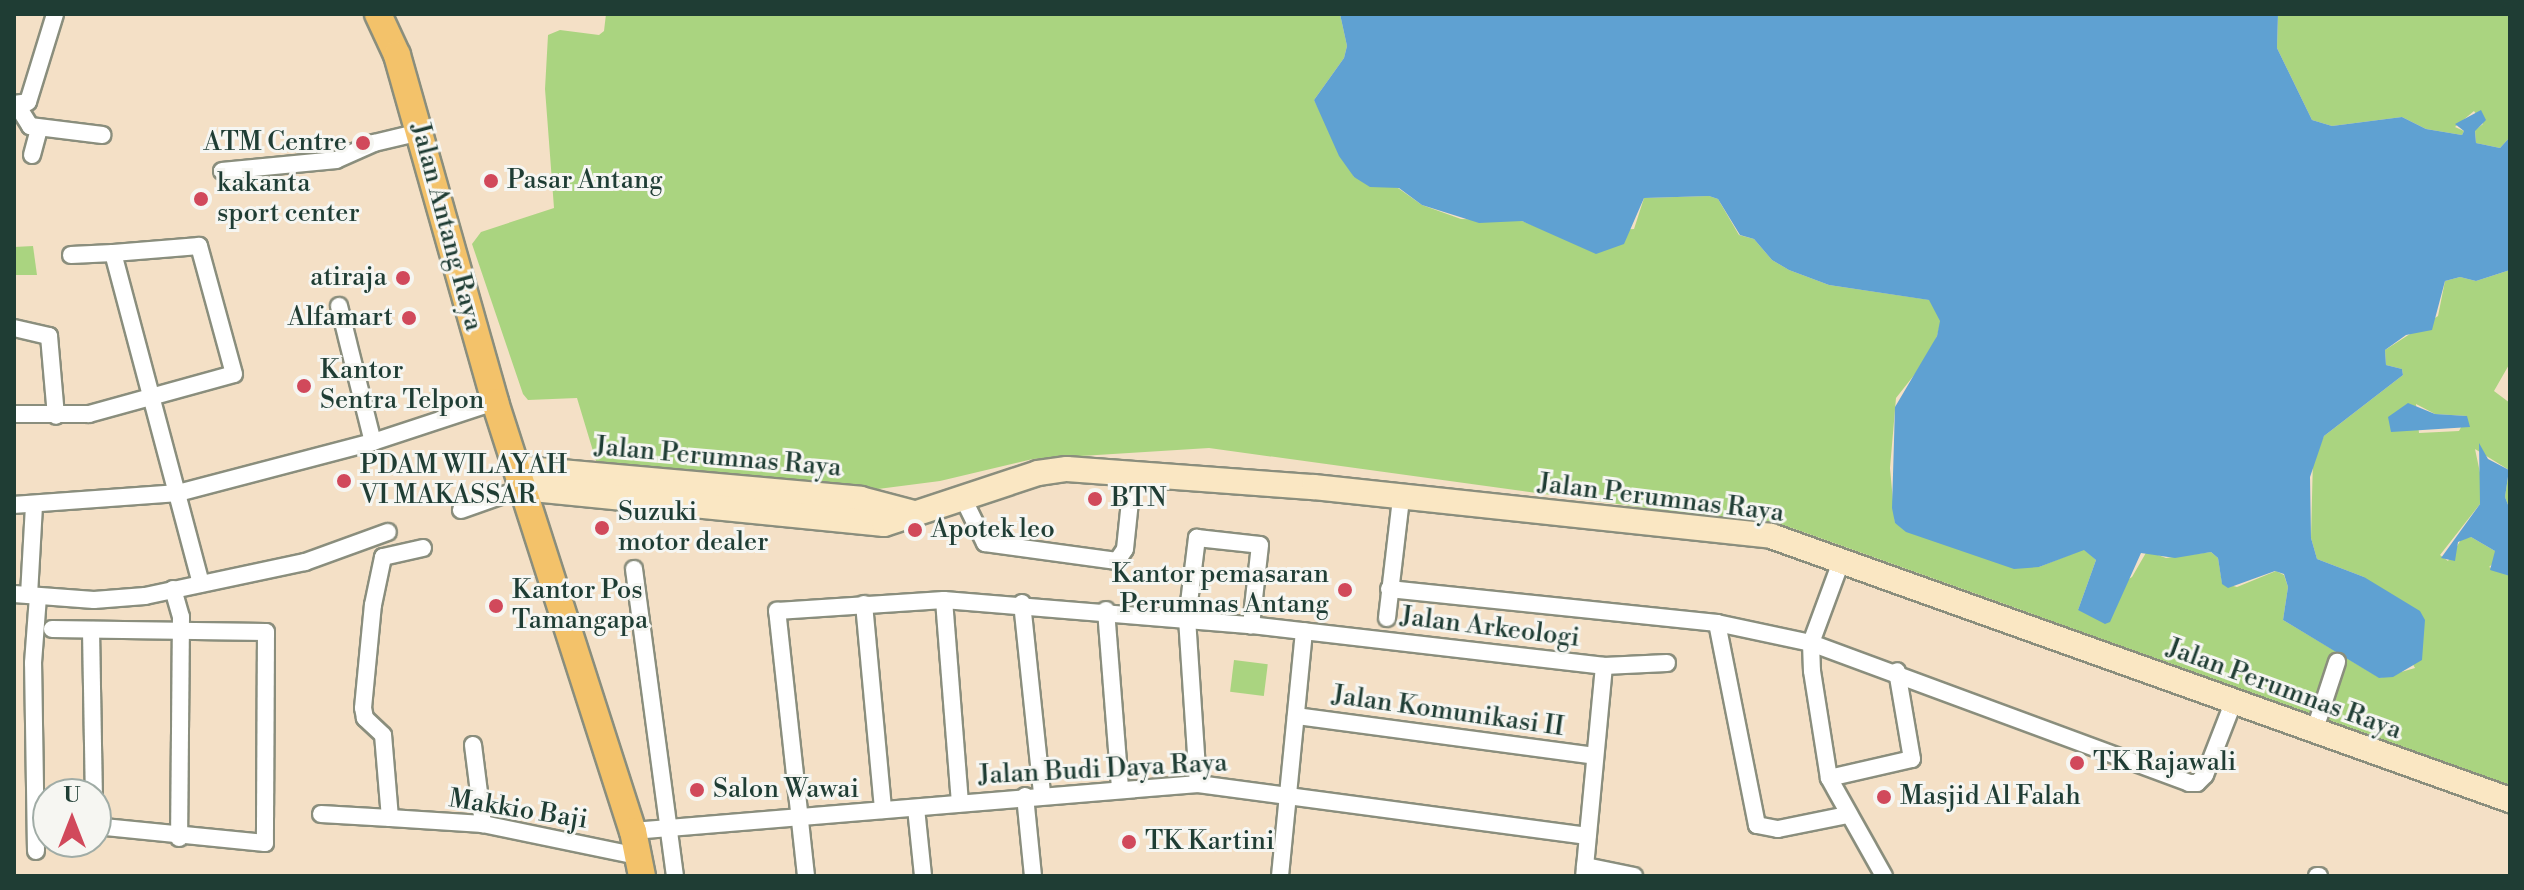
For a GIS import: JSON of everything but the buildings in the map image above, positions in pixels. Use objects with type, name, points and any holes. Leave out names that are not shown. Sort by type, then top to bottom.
[{"type":"main road","name":"Jalan Antang Raya","points":[[379,14],[420,132],[495,402],[638,854]]},
{"type":"street","points":[[55,14],[28,102],[16,104],[24,122],[39,128],[102,135]]},
{"type":"street","points":[[32,155],[39,128]]},
{"type":"street","points":[[222,171],[336,160],[374,143],[420,132]]},
{"type":"street","points":[[14,414],[89,414],[228,379],[234,364],[199,246],[71,255]]},
{"type":"street","points":[[113,253],[201,584]]},
{"type":"street","points":[[339,306],[373,442]]},
{"type":"street","points":[[14,328],[49,336],[56,416]]},
{"type":"street","points":[[14,505],[34,506],[178,493],[373,442],[495,402]]},
{"type":"street","name":"Jalan Perumnas Raya","points":[[519,478],[884,524],[1038,473],[1133,473],[1771,536],[2510,800]]},
{"type":"street","points":[[964,500],[985,543],[1117,561],[1125,549],[1133,473]]},
{"type":"street","points":[[461,510],[519,478]]},
{"type":"street","points":[[1387,618],[1401,498]]},
{"type":"street","points":[[34,506],[31,600],[35,778]]},
{"type":"street","points":[[31,600],[94,600],[174,594],[201,584],[305,562],[388,532]]},
{"type":"street","points":[[1198,784],[1187,619],[1195,543],[1200,536],[1260,545],[1251,625]]},
{"type":"street","points":[[390,818],[383,735],[365,718],[363,708],[373,605],[383,557],[423,548]]},
{"type":"street","points":[[1842,559],[1811,643],[1829,778],[1847,815],[1884,876]]},
{"type":"street","points":[[634,569],[675,876]]},
{"type":"street","points":[[1389,589],[1717,623],[1811,643],[1897,671],[2189,783],[2205,775],[2233,703]]},
{"type":"street","points":[[174,594],[181,624],[179,838]]},
{"type":"street","points":[[944,600],[960,803]]},
{"type":"street","name":"Jalan Arkeologi","points":[[799,818],[777,611],[944,600],[1022,603],[1251,625],[1604,666],[1585,871]]},
{"type":"street","points":[[1022,603],[1034,795],[1033,876]]},
{"type":"street","points":[[864,604],[883,810]]},
{"type":"street","points":[[1106,610],[1120,788]]},
{"type":"street","points":[[1717,623],[1757,825],[1778,829],[1847,815]]},
{"type":"street","points":[[52,629],[91,630],[181,624],[265,630],[267,839],[261,845],[112,828]]},
{"type":"street","points":[[91,630],[94,778]]},
{"type":"street","points":[[1283,876],[1304,631]]},
{"type":"street","points":[[2314,732],[2337,662]]},
{"type":"street","points":[[1604,666],[1667,663]]},
{"type":"street","points":[[1829,778],[1912,759],[1897,671]]},
{"type":"street","name":"Jalan Komunikasi II","points":[[1296,716],[1594,756]]},
{"type":"street","points":[[473,745],[483,824]]},
{"type":"street","name":"Jalan Budi Daya Raya","points":[[668,826],[1198,784],[1288,792],[1588,836]]},
{"type":"street","points":[[916,808],[923,876]]},
{"type":"street","name":"Makkio Baji","points":[[321,814],[483,824],[638,854],[668,826]]},
{"type":"street","points":[[799,818],[806,876]]},
{"type":"street","points":[[1585,871],[1634,876]]},
{"type":"green space","points":[[606,14],[1340,14],[1347,46],[1344,58],[1314,100],[1354,177],[1398,188],[1422,205],[1461,219],[1522,221],[1552,233],[1634,229],[1644,198],[1709,196],[1718,199],[1739,235],[1754,239],[1772,260],[1789,270],[1829,285],[1930,300],[1941,321],[1937,336],[1926,360],[1896,398],[1890,468],[1895,523],[2039,567],[2084,549],[2096,560],[2078,610],[2132,577],[2147,551],[2166,558],[2211,552],[2218,558],[2222,583],[2237,587],[2276,571],[2284,575],[2288,587],[2283,620],[2380,678],[2415,668],[2364,577],[2317,559],[2311,538],[2313,458],[2324,436],[2403,375],[2402,369],[2386,365],[2385,350],[2438,316],[2445,281],[2460,277],[2476,281],[2510,270],[2510,363],[2494,391],[2510,403],[2510,510],[2505,497],[2509,470],[2475,449],[2483,487],[2480,504],[2440,555],[2448,561],[2462,538],[2471,537],[2495,551],[2496,561],[2489,567],[2510,576],[2510,785],[1792,528],[1209,448],[1033,459],[940,481],[878,489],[596,461],[577,398],[528,400],[523,394],[472,244],[481,232],[554,208],[545,89],[548,35],[560,30],[599,35],[604,31]],"holes":[[[2416,404],[2435,414],[2467,416],[2459,431],[2419,433]]]},
{"type":"green space","points":[[2278,14],[2510,14],[2510,137],[2500,148],[2476,143],[2475,130],[2483,124],[2474,111],[2455,127],[2464,131],[2462,135],[2426,129],[2402,117],[2332,126],[2312,120],[2277,48]]},
{"type":"green space","points":[[33,246],[37,275],[14,275],[14,247]]},
{"type":"green space","points":[[1234,660],[1268,664],[1264,696],[1230,692]]},
{"type":"water","points":[[1340,14],[2278,14],[2277,48],[2312,120],[2332,126],[2402,117],[2426,129],[2462,135],[2464,131],[2455,124],[2481,110],[2486,120],[2475,131],[2476,143],[2500,148],[2510,137],[2510,270],[2476,281],[2460,277],[2445,281],[2432,330],[2406,335],[2385,350],[2386,365],[2402,369],[2403,375],[2324,436],[2310,477],[2311,538],[2317,559],[2364,577],[2420,611],[2425,620],[2422,660],[2393,677],[2379,678],[2283,620],[2288,587],[2284,574],[2275,571],[2228,588],[2222,584],[2218,558],[2211,552],[2175,558],[2141,553],[2110,622],[2105,624],[2078,610],[2096,560],[2084,550],[2039,567],[2014,569],[1906,532],[1895,523],[1892,508],[1895,407],[1937,336],[1940,321],[1929,300],[1829,285],[1789,270],[1772,260],[1754,239],[1740,235],[1718,199],[1709,196],[1644,198],[1624,244],[1596,254],[1522,221],[1479,223],[1422,205],[1399,188],[1370,187],[1354,177],[1339,156],[1314,100],[1344,58],[1347,46]]},
{"type":"water","points":[[2408,403],[2435,414],[2467,416],[2470,427],[2391,432],[2388,417]]},
{"type":"water","points":[[2479,443],[2488,459],[2509,470],[2505,497],[2510,510],[2510,576],[2490,570],[2495,551],[2471,537],[2458,542],[2455,561],[2441,558],[2480,504]]},
{"type":"place","name":"ATM Centre","points":[[363,143]]},
{"type":"place","name":"Pasar Antang","points":[[491,181]]},
{"type":"place","name":"kakanta sport center","points":[[201,199]]},
{"type":"place","name":"atiraja","points":[[403,278]]},
{"type":"place","name":"Alfamart","points":[[409,318]]},
{"type":"place","name":"Kantor Sentra Telpon","points":[[304,386]]},
{"type":"place","name":"PDAM WILAYAH VI MAKASSAR","points":[[344,481]]},
{"type":"place","name":"BTN","points":[[1095,499]]},
{"type":"place","name":"Suzuki motor dealer","points":[[602,528]]},
{"type":"place","name":"Apotek leo","points":[[915,530]]},
{"type":"place","name":"Kantor pemasaran Perumnas Antang","points":[[1345,590]]},
{"type":"place","name":"Kantor Pos Tamangapa","points":[[496,606]]},
{"type":"place","name":"TK Rajawali","points":[[2077,763]]},
{"type":"place","name":"Salon Wawai","points":[[697,790]]},
{"type":"place","name":"Masjid Al Falah","points":[[1884,797]]},
{"type":"place","name":"TK Kartini","points":[[1129,842]]}]
